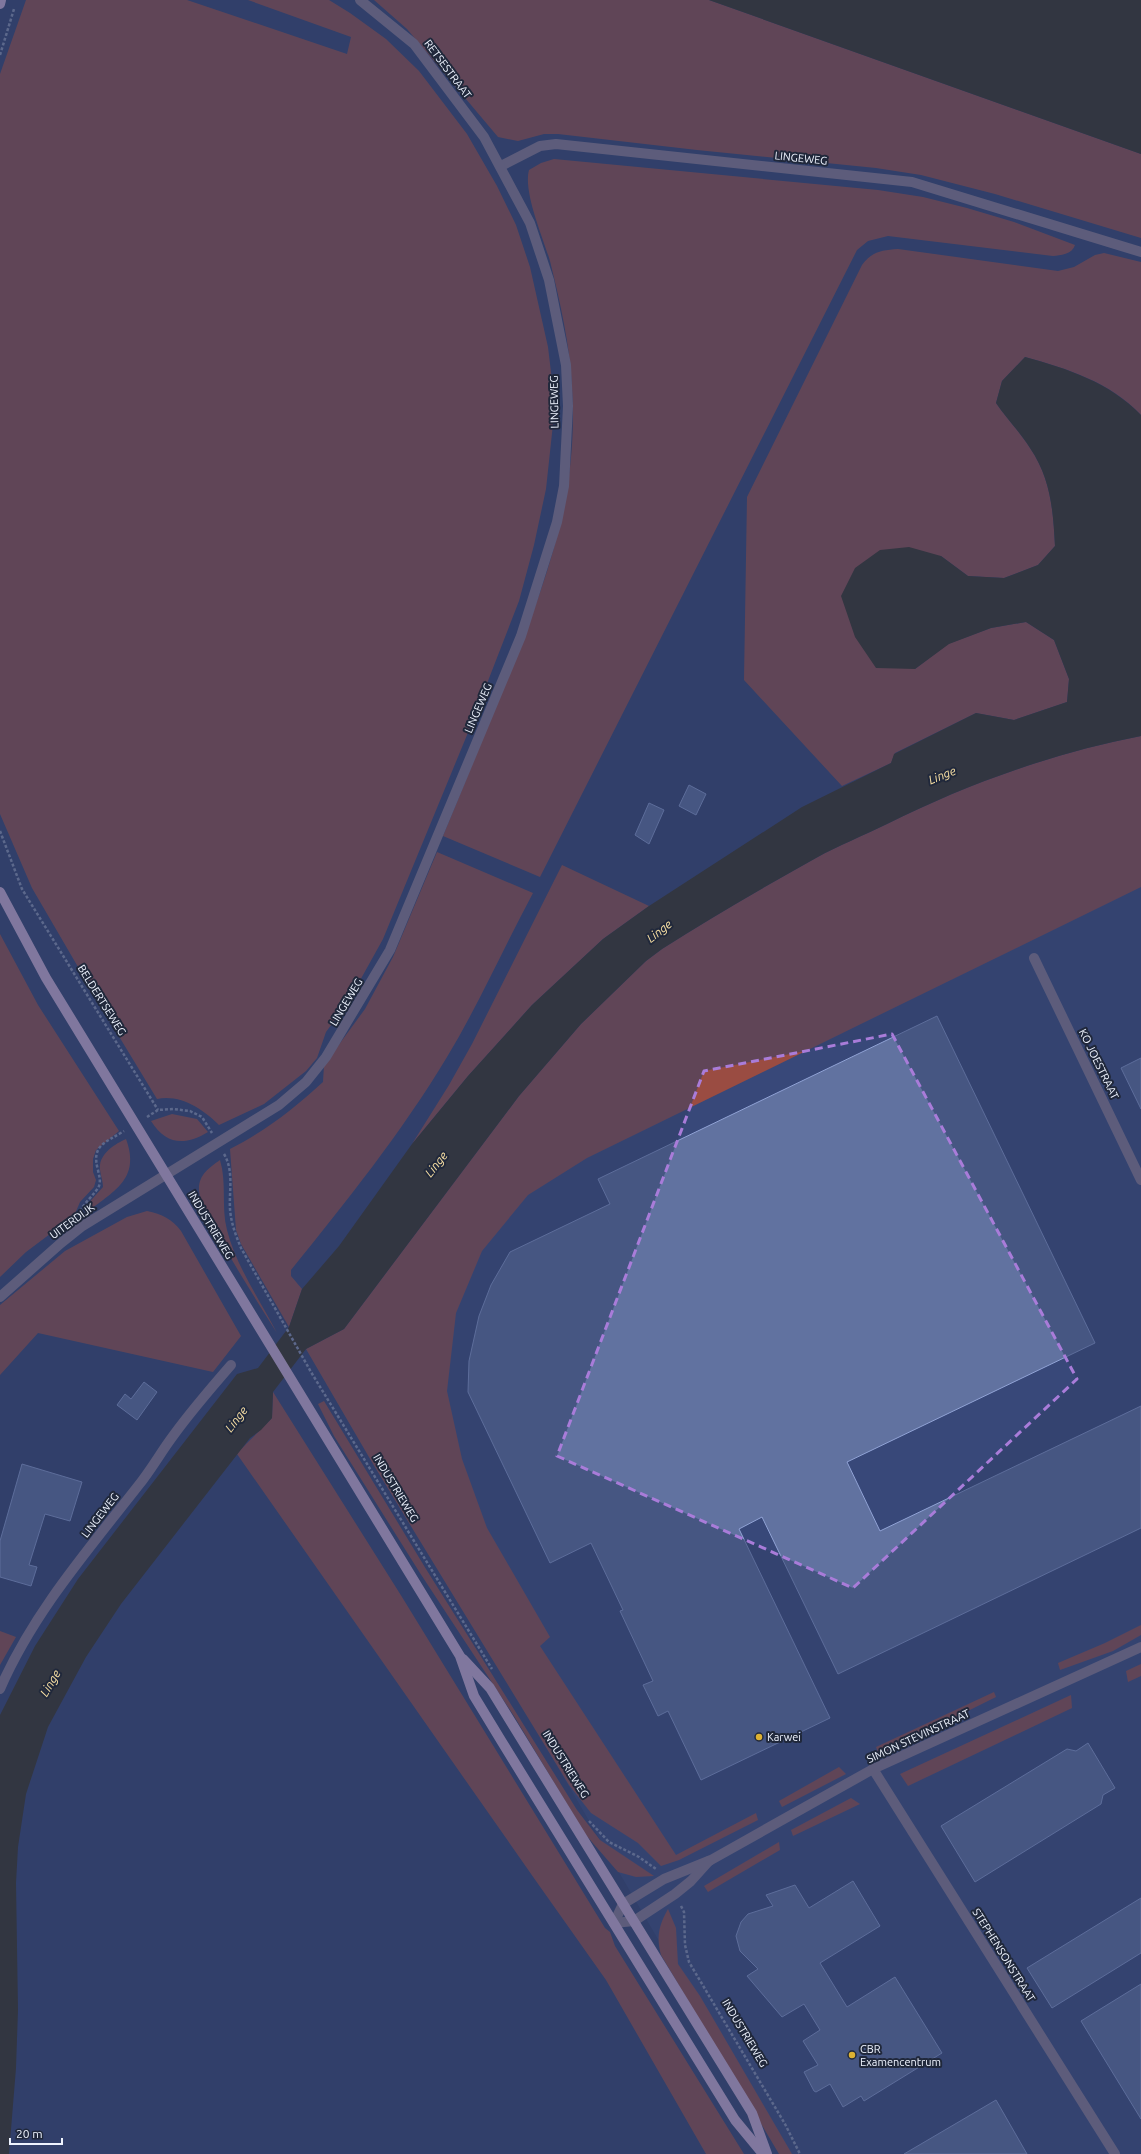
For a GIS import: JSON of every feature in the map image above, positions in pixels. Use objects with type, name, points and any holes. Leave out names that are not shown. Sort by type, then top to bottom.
[{"type":"main road","points":[[0,4],[1,0]]},
{"type":"main road","points":[[0,892],[46,978],[167,1174]]},
{"type":"main road","name":"INDUSTRIEWEG","points":[[167,1174],[270,1346],[460,1656],[490,1688],[752,2113],[767,2154]]},
{"type":"main road","name":"INDUSTRIEWEG","points":[[460,1656],[474,1696],[735,2120],[763,2154]]},
{"type":"street","name":"RETSESTRAAT","points":[[360,0],[414,44],[484,137],[501,166]]},
{"type":"street","name":"LINGEWEG","points":[[167,1174],[279,1105],[306,1082],[326,1057],[390,950],[521,636],[557,522],[564,486],[568,406],[566,365],[549,280],[530,222],[501,166],[540,146],[556,144],[912,182],[1141,252]]},
{"type":"street","name":"KO JOESTRAAT","points":[[1034,958],[1141,1180]]},
{"type":"street","name":"UITERDIJK","points":[[0,1297],[61,1242],[81,1227],[167,1174]]},
{"type":"street","name":"LINGEWEG","points":[[0,1689],[10,1665],[49,1603],[105,1527],[139,1485],[202,1398],[231,1366]]},
{"type":"street","name":"SIMON STEVINSTRAAT","points":[[623,1904],[664,1879],[711,1860],[873,1769],[1141,1647]]},
{"type":"street","name":"STEPHENSONSTRAAT","points":[[873,1769],[1116,2154]]},
{"type":"street","name":"SIMON STEVINSTRAAT","points":[[614,1924],[634,1921],[675,1894],[691,1881],[711,1860]]},
{"type":"street","points":[[614,1924],[623,1904]]},
{"type":"path","points":[[0,55],[15,7]]},
{"type":"path","name":"BELDERTSEWEG","points":[[0,831],[22,889],[67,965],[158,1110]]},
{"type":"path","points":[[158,1110],[173,1109],[190,1111],[202,1117],[217,1143]]},
{"type":"path","name":"UITERDIJK","points":[[80,1210],[98,1187],[100,1180],[94,1158],[97,1151],[104,1143],[158,1110]]},
{"type":"path","name":"INDUSTRIEWEG","points":[[217,1143],[229,1162],[230,1210],[238,1242],[282,1323],[311,1372],[493,1670]]},
{"type":"path","points":[[586,1818],[609,1842],[653,1866],[664,1879]]},
{"type":"path","name":"INDUSTRIEWEG","points":[[675,1894],[684,1912],[685,1945],[689,1962],[785,2124],[800,2154]]},
{"type":"highlighted area","points":[[892,1034],[1077,1379],[853,1588],[557,1456],[704,1071]]},
{"type":"shaded area","points":[[26,0],[187,0],[347,54],[351,37],[248,0],[329,0],[350,13],[386,39],[419,71],[467,134],[497,186],[516,225],[530,267],[548,347],[553,389],[553,424],[546,489],[534,545],[519,601],[467,735],[383,939],[348,1002],[326,1032],[317,1058],[306,1071],[264,1104],[219,1125],[191,1104],[175,1099],[157,1099],[32,888],[0,814],[0,74]]},
{"type":"shaded area","points":[[374,0],[709,0],[1141,154],[1141,238],[995,194],[921,175],[876,168],[558,134],[544,134],[518,141],[498,137],[407,29]]},
{"type":"shaded area","points":[[554,159],[878,190],[923,197],[1014,222],[1075,245],[1069,252],[1053,256],[888,236],[868,241],[857,250],[540,877],[443,836],[520,647],[546,576],[564,503],[570,466],[573,428],[571,372],[564,324],[554,276],[531,202],[528,179],[529,170],[541,163]]},
{"type":"shaded area","points":[[898,249],[1058,271],[1074,267],[1095,255],[1104,253],[1141,262],[1141,415],[1116,394],[1088,378],[1057,366],[1025,357],[1002,381],[996,403],[1026,442],[1037,460],[1047,483],[1052,507],[1055,546],[1038,565],[1004,578],[968,576],[941,556],[915,669],[948,644],[991,628],[1026,622],[1054,640],[1069,679],[1067,702],[1014,720],[976,713],[895,753],[891,763],[842,786],[744,680],[747,497],[862,265],[869,257],[877,252]]},
{"type":"shaded area","points":[[1141,736],[1141,887],[587,1158],[528,1195],[482,1251],[456,1313],[447,1391],[462,1459],[487,1528],[550,1637],[540,1646],[676,1855],[756,1813],[758,1820],[679,1860],[661,1866],[638,1843],[591,1813],[569,1785],[373,1464],[306,1349],[344,1329],[519,1096],[581,1024],[646,961],[662,949],[738,902],[816,858],[917,809],[1011,771],[1075,751]]},
{"type":"shaded area","points":[[437,852],[533,893],[470,1017],[430,1085],[373,1166],[291,1270],[291,1276],[302,1289],[289,1327],[241,1244],[236,1230],[230,1149],[279,1119],[323,1082],[324,1065],[365,1009],[393,957]]},
{"type":"shaded area","points":[[562,865],[649,906],[603,939],[532,1005],[468,1076],[412,1144],[449,1085],[472,1044]]},
{"type":"shaded area","points":[[1141,870],[1141,2154],[783,2154],[350,1410],[523,1187]]},
{"type":"shaded area","points":[[0,934],[38,1005],[119,1131],[96,1150],[93,1159],[93,1172],[96,1180],[94,1187],[80,1202],[74,1216],[26,1252],[0,1277]]},
{"type":"shaded area","points":[[172,1114],[197,1119],[208,1132],[192,1140],[176,1141],[170,1139],[163,1135],[151,1121]]},
{"type":"shaded area","points":[[126,1139],[130,1153],[130,1165],[127,1175],[114,1191],[85,1214],[85,1207],[103,1187],[100,1165],[103,1156],[113,1146]]},
{"type":"shaded area","points":[[220,1160],[223,1177],[225,1221],[231,1243],[242,1270],[277,1333],[244,1281],[201,1200],[199,1185],[202,1176],[208,1169]]},
{"type":"shaded area","points":[[147,1211],[166,1218],[174,1223],[181,1231],[241,1336],[213,1372],[38,1333],[0,1375],[0,1305],[65,1251],[127,1217]]},
{"type":"shaded area","points":[[273,1392],[402,1597],[605,1928],[610,1932],[615,1946],[744,2154],[706,2154],[606,1980],[237,1454],[272,1418]]},
{"type":"shaded area","points":[[324,1401],[426,1569],[577,1810],[600,1840],[654,1876],[636,1877],[618,1872],[585,1834],[514,1716],[420,1573],[334,1436],[318,1404]]},
{"type":"shaded area","points":[[1141,1625],[1141,1635],[1113,1651],[1060,1670],[1058,1663],[1105,1643]]},
{"type":"shaded area","points":[[0,1631],[16,1637],[0,1665]]},
{"type":"shaded area","points":[[1141,1664],[1141,1676],[1128,1682],[1126,1671]]},
{"type":"shaded area","points":[[994,1692],[996,1697],[879,1755],[876,1747]]},
{"type":"shaded area","points":[[1071,1695],[1072,1708],[908,1786],[900,1774]]},
{"type":"shaded area","points":[[839,1767],[846,1774],[782,1807],[779,1801]]},
{"type":"shaded area","points":[[851,1798],[860,1804],[793,1836],[791,1830]]},
{"type":"shaded area","points":[[779,1842],[780,1850],[708,1892],[704,1886]]},
{"type":"shaded area","points":[[668,1909],[676,1928],[678,1964],[700,1996],[792,2154],[779,2154],[661,1955],[659,1949],[659,1931],[662,1920]]},
{"type":"water","points":[[709,0],[1141,0],[1141,154]]},
{"type":"water","name":"Linge","points":[[1025,357],[1057,366],[1102,385],[1129,404],[1141,415],[1141,736],[1075,751],[1011,771],[917,809],[816,858],[738,902],[662,949],[646,961],[581,1024],[519,1096],[344,1329],[306,1349],[273,1392],[272,1418],[261,1430],[250,1438],[121,1604],[86,1657],[48,1727],[26,1794],[18,1847],[16,1883],[18,2010],[16,2068],[9,2154],[0,2154],[0,1715],[35,1646],[78,1579],[237,1374],[258,1368],[289,1327],[302,1289],[339,1246],[412,1144],[468,1076],[532,1005],[603,939],[649,906],[802,807],[891,763],[894,754],[976,713],[1014,720],[1067,702],[1069,679],[1054,640],[1026,622],[991,628],[949,644],[915,669],[876,668],[855,637],[841,596],[855,568],[880,550],[909,547],[941,556],[968,576],[1004,578],[1038,565],[1055,546],[1052,507],[1047,483],[1037,460],[1026,442],[996,403],[1002,381]]},
{"type":"building","points":[[689,785],[706,794],[696,815],[679,806]]},
{"type":"building","points":[[649,803],[664,810],[649,844],[635,835]]},
{"type":"building","points":[[937,1016],[1095,1343],[847,1462],[880,1531],[1141,1406],[1141,1528],[838,1674],[762,1517],[739,1529],[830,1718],[701,1780],[668,1711],[658,1716],[643,1685],[653,1681],[620,1611],[623,1610],[591,1543],[550,1563],[468,1392],[469,1361],[479,1316],[491,1285],[510,1252],[610,1204],[598,1179]]},
{"type":"building","points":[[1141,1058],[1141,1109],[1121,1068]]},
{"type":"building","points":[[144,1382],[157,1392],[137,1420],[117,1405],[125,1394],[131,1399]]},
{"type":"building","points":[[22,1464],[82,1482],[70,1521],[45,1514],[29,1565],[37,1567],[31,1586],[0,1577],[0,1541]]},
{"type":"building","points":[[1088,1743],[1115,1788],[1103,1795],[1101,1804],[975,1882],[941,1826],[1067,1749],[1076,1751]]},
{"type":"building","points":[[853,1881],[880,1926],[820,1963],[847,2007],[895,1977],[942,2053],[864,2101],[861,2096],[843,2107],[830,2084],[816,2092],[814,2091],[804,2072],[818,2065],[803,2041],[820,2030],[804,2004],[782,2017],[747,1976],[758,1969],[740,1951],[736,1936],[741,1922],[748,1914],[773,1906],[766,1895],[795,1885],[809,1908]]},
{"type":"building","points":[[1141,1898],[1141,1953],[1052,2008],[1027,1968]]},
{"type":"building","points":[[1141,1984],[1141,2119],[1081,2021]]},
{"type":"building","points":[[996,2100],[1027,2154],[904,2154]]},
{"type":"place","name":"Karwei","points":[[759,1737]]},
{"type":"place","name":"CBR Examencentrum","points":[[852,2055]]}]
